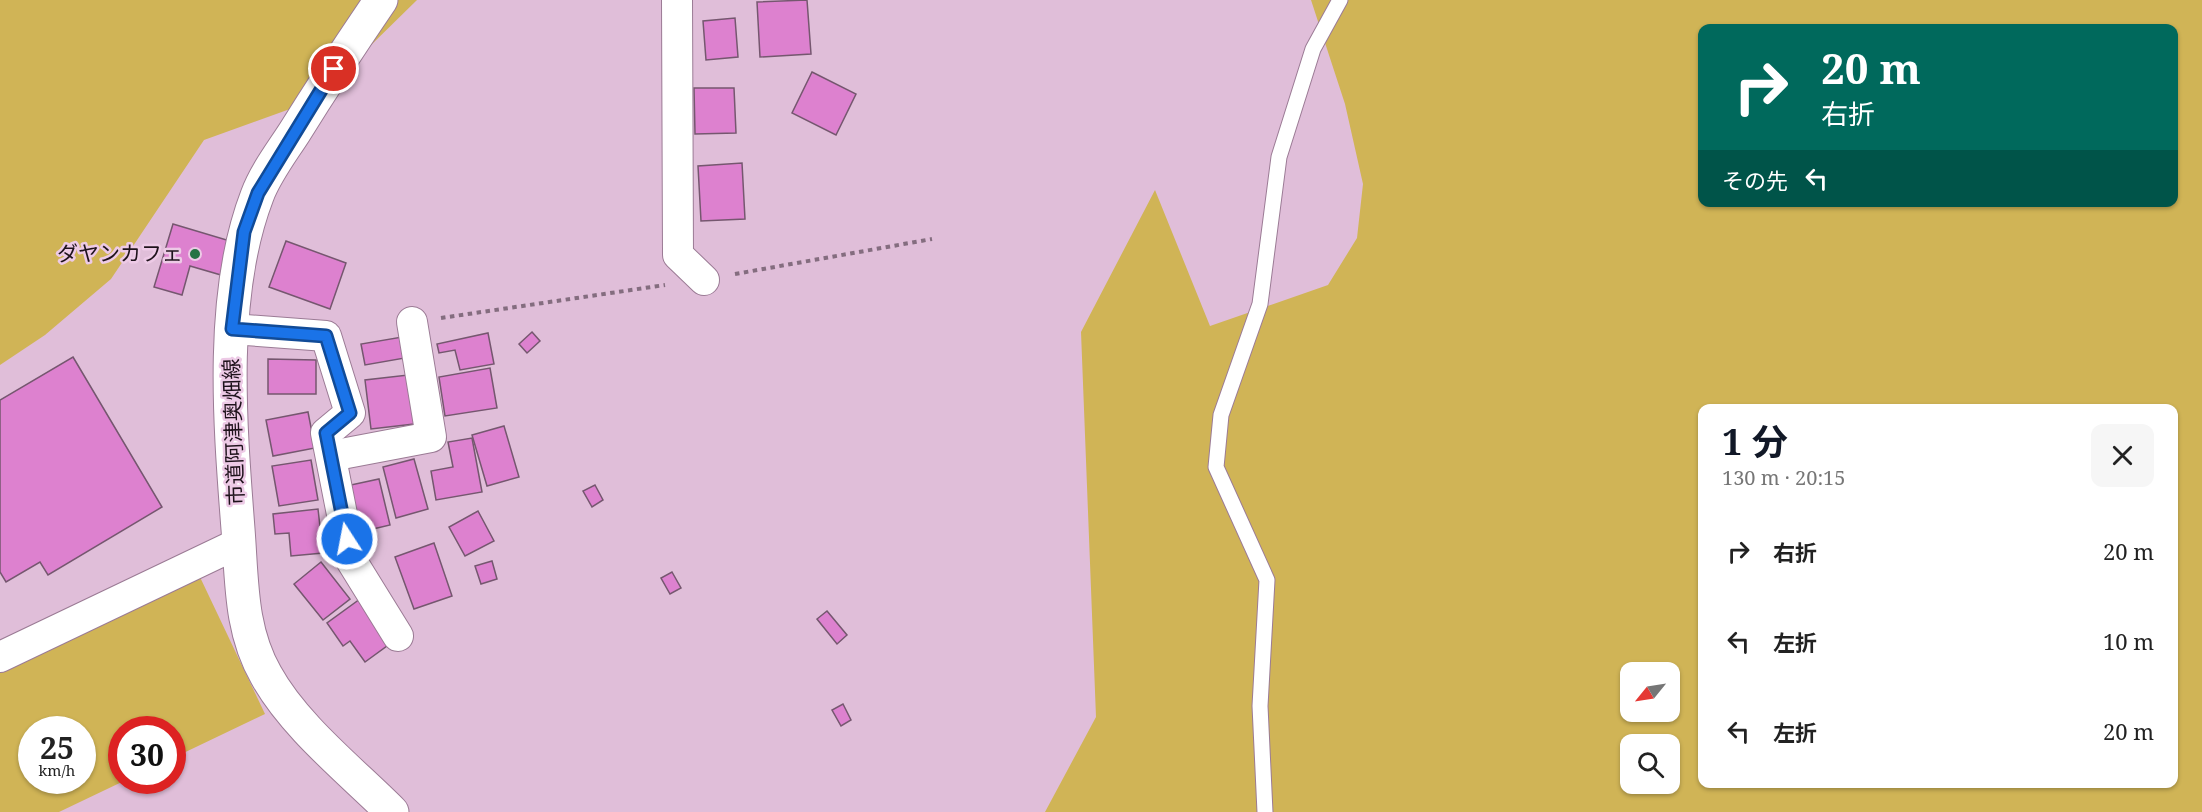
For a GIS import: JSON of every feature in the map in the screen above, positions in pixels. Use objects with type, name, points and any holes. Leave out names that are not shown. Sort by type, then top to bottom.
[{"type":"street","name":"市道阿津奥畑線","points":[[381,0],[329,77],[258,193],[244,232],[232,329],[230,428],[248,632],[266,676],[286,705],[392,812]]},
{"type":"street","points":[[676,0],[678,255],[704,280]]},
{"type":"street","points":[[331,456],[431,437],[412,322]]},
{"type":"street","points":[[232,329],[326,336],[350,413],[326,433],[351,560],[398,636]]},
{"type":"street","points":[[0,657],[239,543]]},
{"type":"lane","points":[[1264,812],[1260,706],[1267,580],[1216,467],[1221,415],[1260,304],[1279,157],[1313,49],[1340,0]]},
{"type":"shaded area","points":[[0,0],[417,0],[315,100],[204,140],[111,279],[45,335],[0,365]]},
{"type":"shaded area","points":[[1311,0],[2202,0],[2202,812],[1045,812],[1096,717],[1081,332],[1155,190],[1210,326],[1328,285],[1357,238],[1363,184],[1345,104]]},
{"type":"shaded area","points":[[199,575],[265,714],[186,752],[186,716],[108,716],[108,789],[59,812],[0,812],[0,672]]},
{"type":"building","points":[[807,0],[811,54],[760,57],[757,2]]},
{"type":"building","points":[[735,18],[738,57],[706,60],[703,21]]},
{"type":"building","points":[[812,72],[856,94],[836,135],[792,113]]},
{"type":"building","points":[[694,88],[734,88],[736,133],[695,134]]},
{"type":"building","points":[[742,163],[745,219],[701,221],[698,166]]},
{"type":"building","name":"ダヤンカフェ","points":[[173,224],[230,241],[221,275],[190,266],[182,295],[154,287]]},
{"type":"building","points":[[286,241],[346,263],[330,309],[269,287]]},
{"type":"building","points":[[532,332],[540,341],[527,353],[519,344]]},
{"type":"building","points":[[488,333],[494,364],[460,370],[455,350],[439,353],[437,344]]},
{"type":"building","points":[[402,337],[405,358],[365,365],[361,344]]},
{"type":"building","points":[[73,357],[162,507],[48,575],[40,562],[6,582],[0,572],[0,400]]},
{"type":"building","points":[[268,359],[316,360],[316,394],[268,394]]},
{"type":"building","points":[[490,368],[497,408],[445,416],[439,377]]},
{"type":"building","points":[[408,375],[414,424],[371,429],[365,380]]},
{"type":"building","points":[[308,412],[315,448],[273,456],[266,420]]},
{"type":"building","points":[[504,426],[519,477],[487,486],[472,435]]},
{"type":"building","points":[[472,438],[482,492],[436,500],[431,471],[453,467],[448,442]]},
{"type":"building","points":[[414,459],[428,509],[396,518],[383,467]]},
{"type":"building","points":[[311,460],[318,500],[279,506],[272,466]]},
{"type":"building","points":[[379,479],[390,525],[356,533],[346,486]]},
{"type":"building","points":[[595,485],[603,500],[592,507],[583,491]]},
{"type":"building","points":[[318,509],[323,553],[291,556],[289,533],[275,534],[273,514]]},
{"type":"building","points":[[478,511],[494,541],[465,556],[449,527]]},
{"type":"building","points":[[434,543],[452,596],[414,609],[395,557]]},
{"type":"building","points":[[492,561],[497,579],[481,584],[475,566]]},
{"type":"building","points":[[321,562],[350,599],[323,620],[294,584]]},
{"type":"building","points":[[672,572],[681,588],[670,594],[661,578]]},
{"type":"building","points":[[360,599],[391,643],[365,662],[350,641],[343,646],[327,623]]},
{"type":"building","points":[[827,611],[847,635],[837,644],[817,619]]},
{"type":"building","points":[[843,704],[851,720],[841,726],[832,710]]},
{"type":"place","name":"ダヤンカフェ","points":[[195,254]]},
{"type":"route","points":[[334,69],[258,193],[244,232],[232,329],[326,336],[350,413],[326,433],[347,539]]}]
